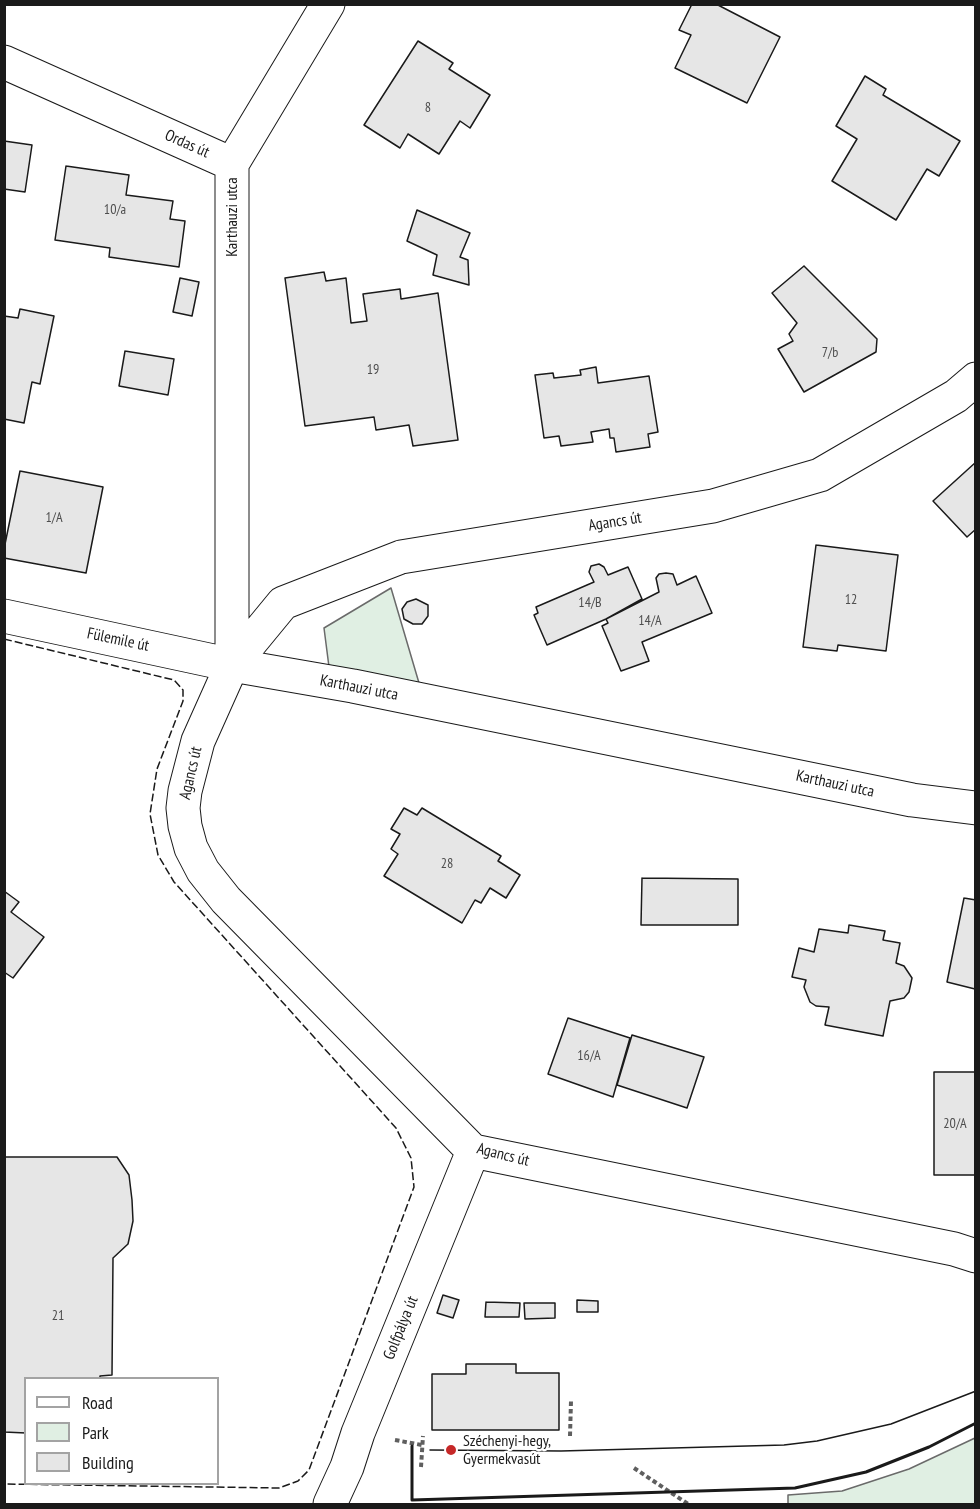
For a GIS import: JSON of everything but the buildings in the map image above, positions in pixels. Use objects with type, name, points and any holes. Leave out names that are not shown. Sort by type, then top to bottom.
[{"type":"street","points":[[232,164],[328,4]]},
{"type":"street","name":"Ordas út","points":[[4,62],[232,164]]},
{"type":"street","name":"Karthauzi utca","points":[[232,164],[232,665],[353,686],[912,800],[975,808]]},
{"type":"street","name":"Agancs út","points":[[975,379],[956,396],[820,475],[713,506],[401,557],[283,603],[232,665],[198,741],[185,791],[185,826],[191,848],[203,871],[226,900],[473,1151],[954,1249],[975,1256]]},
{"type":"street","name":"Fülemile út","points":[[4,616],[232,665]]},
{"type":"street","name":"Golfpálya út","points":[[330,1504],[347,1467],[358,1433],[473,1151]]},
{"type":"path","points":[[570,1436],[571,1401]]},
{"type":"path","points":[[421,1467],[423,1436]]},
{"type":"path","points":[[634,1468],[688,1504]]},
{"type":"green space","points":[[391,588],[419,683],[329,667],[324,628]]},
{"type":"green space","points":[[975,1438],[975,1504],[788,1504],[788,1495],[842,1491],[909,1469]]},
{"type":"tram line","points":[[430,1450],[561,1451],[784,1445],[817,1441],[891,1424],[976,1391]]},
{"type":"fence","points":[[4,639],[174,680],[183,690],[183,701],[157,769],[150,814],[158,855],[174,882],[396,1128],[411,1158],[414,1187],[309,1470],[298,1481],[279,1488],[73,1485]]},
{"type":"fence","points":[[4,1484],[24,1484]]},
{"type":"wall","points":[[412,1446],[412,1500],[795,1488],[866,1472],[929,1447],[976,1423]]},
{"type":"place","name":"Széchenyi-hegy, Gyermekvasút","points":[[451,1450]]}]
